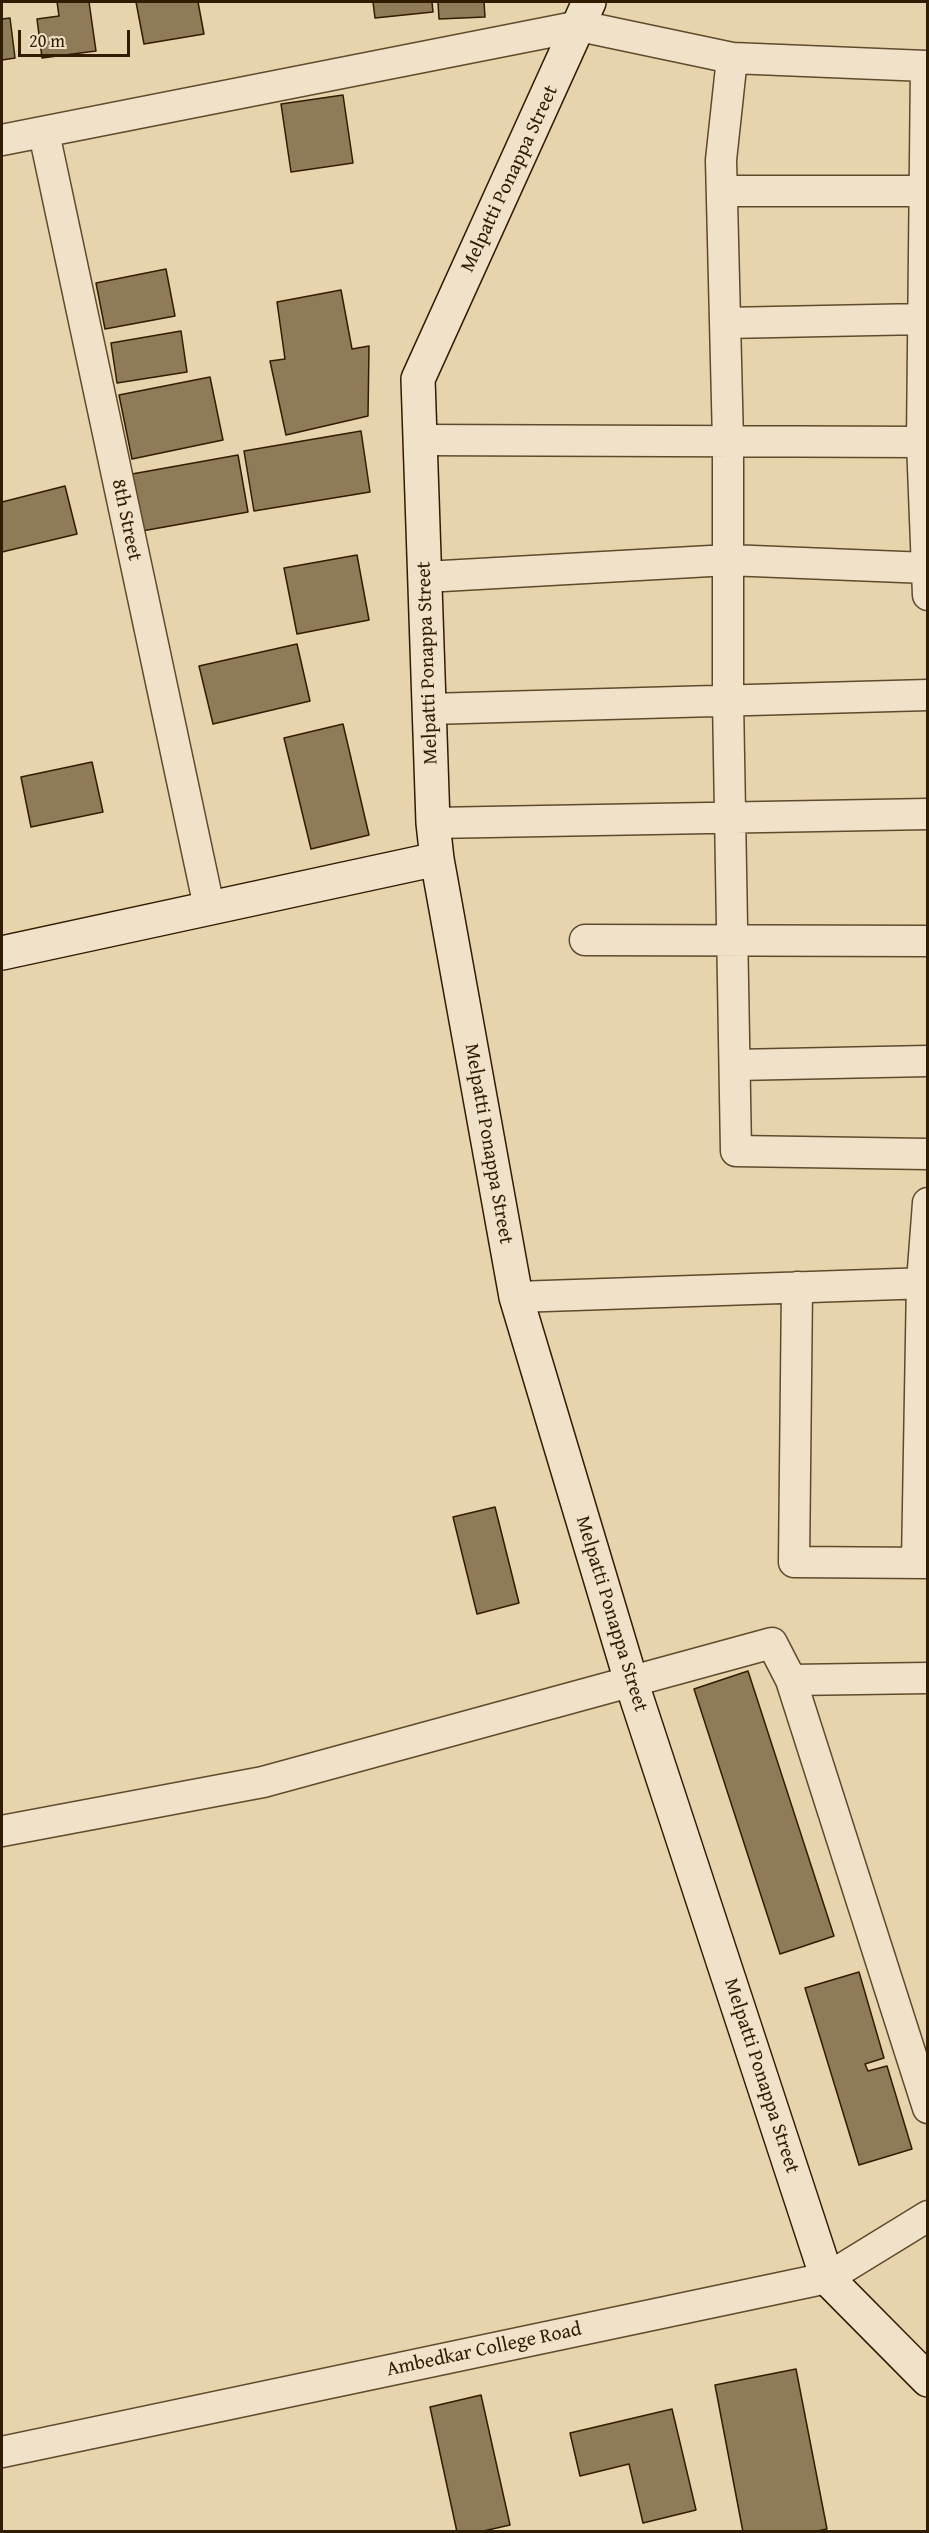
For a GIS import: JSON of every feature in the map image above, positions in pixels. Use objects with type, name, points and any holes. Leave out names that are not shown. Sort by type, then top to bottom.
[{"type":"main road","name":"Melpatti Ponappa Street","points":[[584,14],[418,379],[433,823],[437,859],[516,1297],[631,1681],[827,2278]]},
{"type":"main road","points":[[2,953],[437,859]]},
{"type":"main road","points":[[827,2278],[927,2380]]},
{"type":"street","points":[[2,140],[44,134],[584,14],[732,58],[927,66],[922,442],[927,595]]},
{"type":"street","points":[[732,58],[721,160],[728,442],[728,700],[736,1151],[927,1154]]},
{"type":"street","name":"8th Street","points":[[44,134],[209,907]]},
{"type":"street","points":[[722,191],[924,191]]},
{"type":"street","points":[[725,323],[923,319]]},
{"type":"street","points":[[420,441],[922,442]]},
{"type":"street","points":[[424,577],[728,560],[927,568]]},
{"type":"street","points":[[429,709],[927,695]]},
{"type":"street","points":[[433,823],[927,814]]},
{"type":"street","points":[[585,940],[927,941]]},
{"type":"street","points":[[735,1065],[927,1061]]},
{"type":"street","points":[[797,1287],[794,1562],[922,1563],[927,1203]]},
{"type":"street","points":[[516,1297],[925,1282]]},
{"type":"street","points":[[2,1831],[263,1782],[772,1643],[791,1680],[927,2108]]},
{"type":"street","points":[[791,1680],[927,1678]]},
{"type":"street","name":"Ambedkar College Road","points":[[2,2452],[827,2278],[927,2216]]},
{"type":"building","points":[[57,2],[89,2],[96,51],[42,58],[37,19],[59,16]]},
{"type":"building","points":[[136,2],[198,2],[204,34],[144,44]]},
{"type":"building","points":[[373,2],[432,2],[433,12],[375,18]]},
{"type":"building","points":[[438,2],[484,2],[485,17],[439,19]]},
{"type":"building","points":[[10,18],[15,58],[2,60],[2,19]]},
{"type":"building","points":[[343,95],[353,163],[291,172],[281,104]]},
{"type":"building","points":[[166,269],[175,316],[105,329],[96,283]]},
{"type":"building","points":[[341,290],[352,349],[369,346],[368,416],[286,435],[270,361],[285,359],[277,302]]},
{"type":"building","points":[[181,331],[187,372],[117,383],[111,343]]},
{"type":"building","points":[[210,377],[223,440],[132,459],[119,395]]},
{"type":"building","points":[[361,431],[370,492],[254,511],[244,451]]},
{"type":"building","points":[[238,455],[248,512],[142,531],[132,474]]},
{"type":"building","points":[[65,486],[77,534],[2,552],[2,502]]},
{"type":"building","points":[[357,555],[369,620],[297,634],[284,568]]},
{"type":"building","points":[[297,644],[310,701],[213,724],[199,666]]},
{"type":"building","points":[[343,724],[369,835],[311,849],[284,738]]},
{"type":"building","points":[[92,762],[103,812],[31,827],[21,777]]},
{"type":"building","points":[[495,1507],[519,1603],[477,1614],[453,1517]]},
{"type":"building","points":[[748,1671],[834,1936],[780,1954],[694,1689]]},
{"type":"building","points":[[859,1972],[884,2058],[865,2064],[868,2071],[887,2066],[912,2149],[859,2165],[805,1988]]},
{"type":"building","points":[[796,2369],[827,2529],[812,2532],[743,2532],[715,2385]]},
{"type":"building","points":[[481,2395],[510,2525],[479,2532],[457,2532],[430,2407]]},
{"type":"building","points":[[672,2409],[696,2510],[643,2523],[629,2464],[580,2476],[570,2433]]}]
